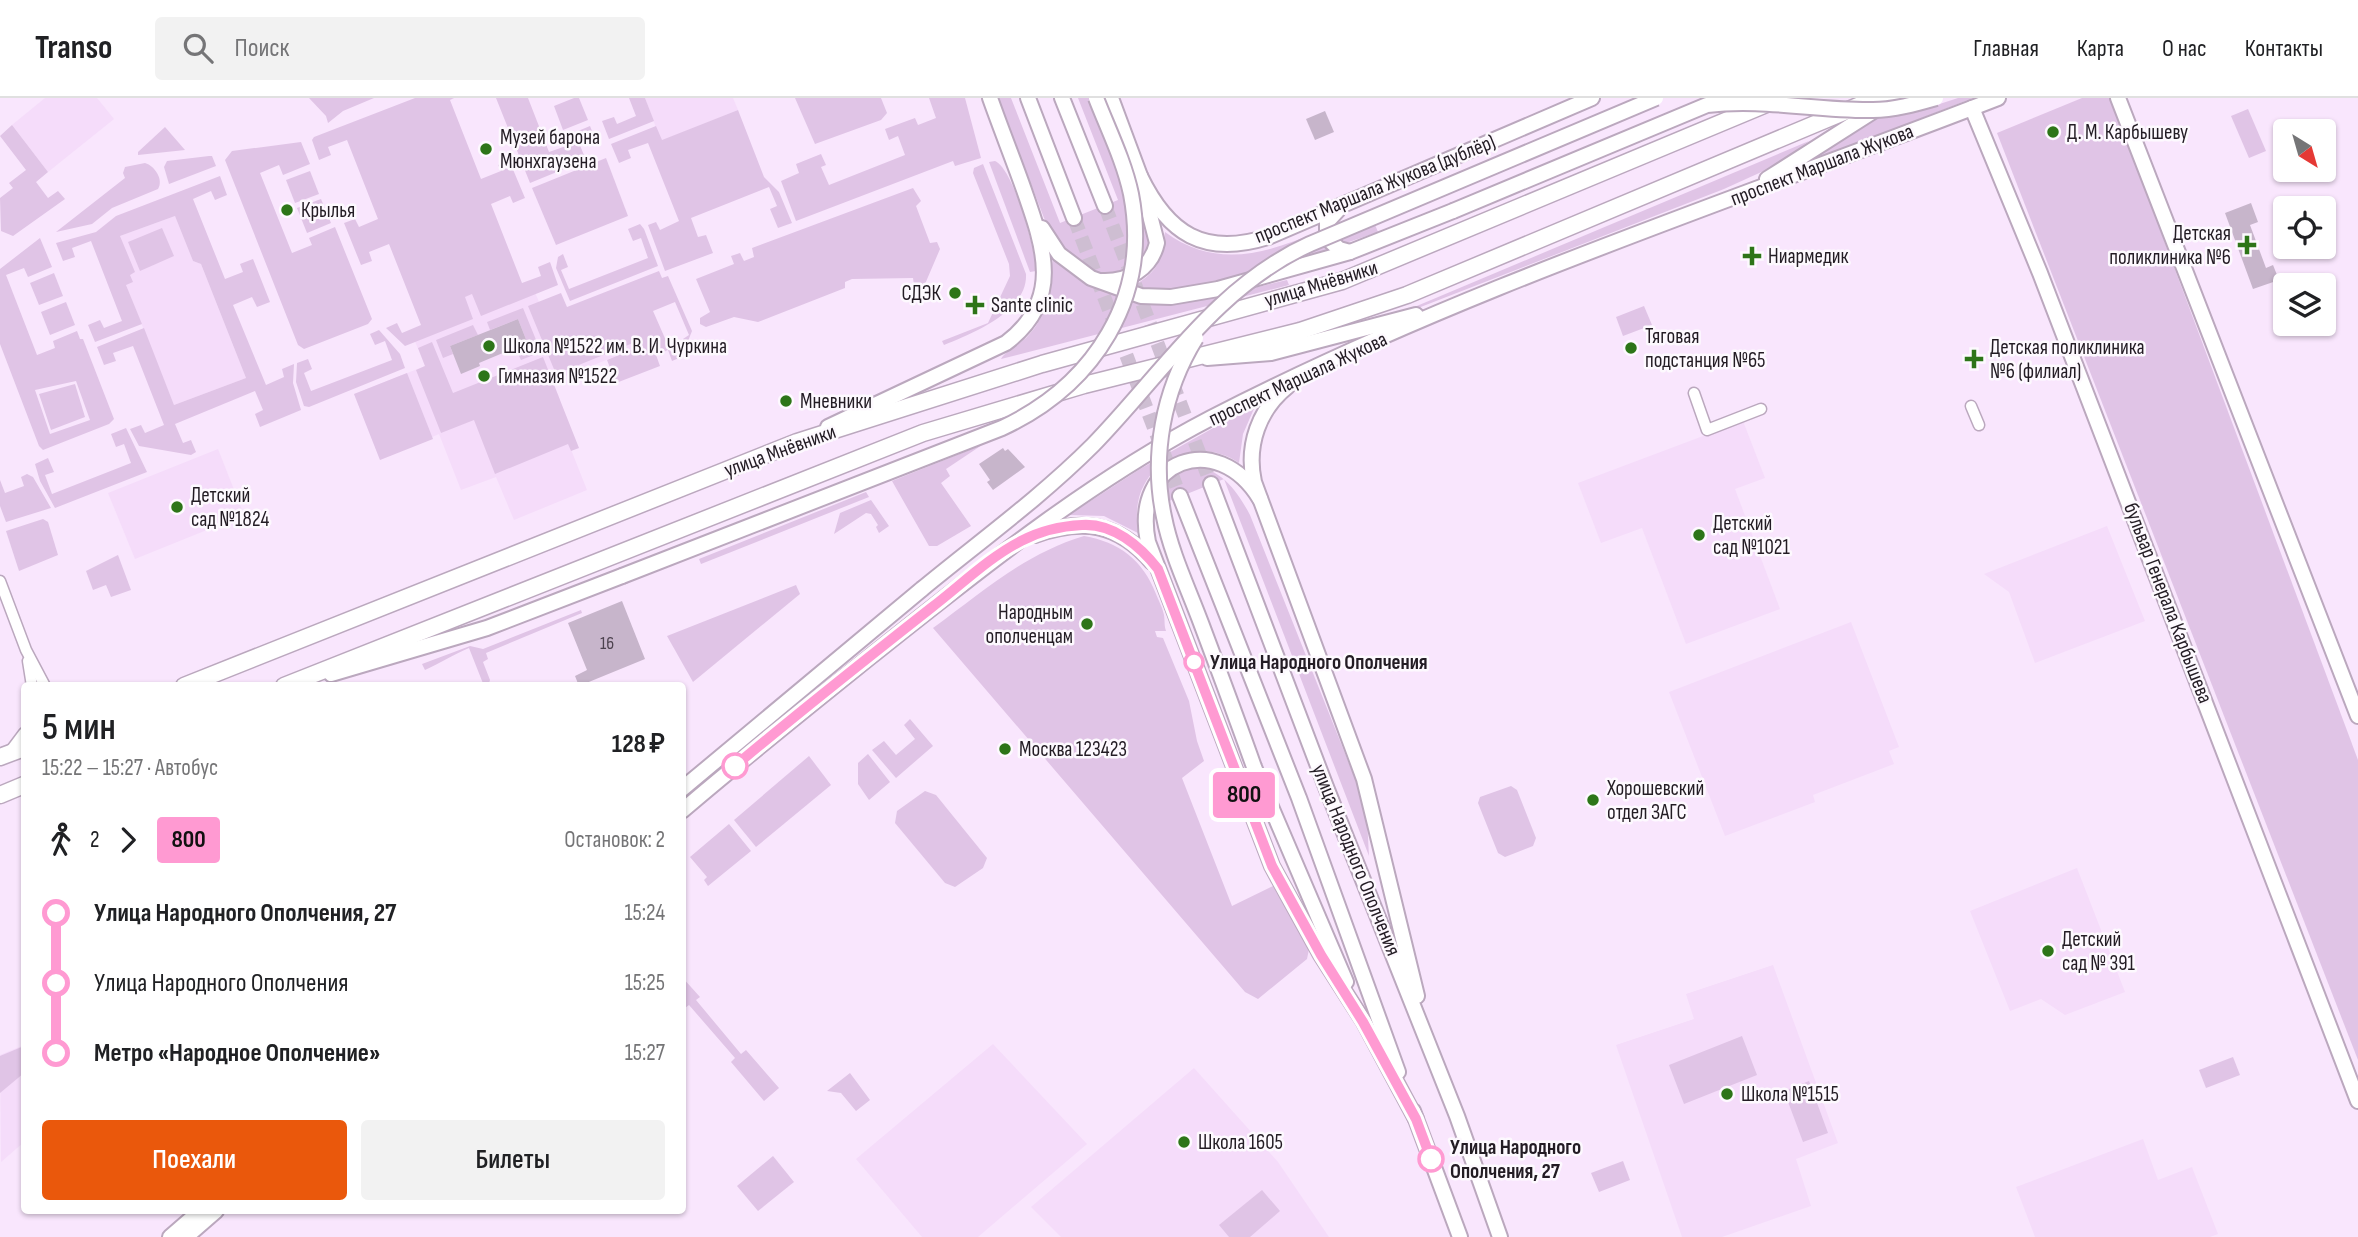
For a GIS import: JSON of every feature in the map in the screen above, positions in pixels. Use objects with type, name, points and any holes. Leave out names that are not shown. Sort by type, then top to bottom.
[{"type":"main road","points":[[797,442],[992,350],[1018,334],[1028,323],[1041,297],[1045,267],[1041,241],[990,98]]},
{"type":"main road","points":[[1028,98],[1074,218]]},
{"type":"main road","points":[[1062,98],[1105,206]]},
{"type":"main road","points":[[301,682],[487,628],[1002,428],[1040,407],[1074,381],[1091,363],[1115,323],[1130,279],[1134,254],[1134,216],[1128,180],[1096,98]]},
{"type":"main road","points":[[1091,278],[1105,282],[1125,278],[1142,269],[1154,253],[1156,230],[1140,176],[1111,98]]},
{"type":"main road","name":"проспект Маршала Жукова (дублёр)","points":[[1140,176],[1159,208],[1176,227],[1195,239],[1215,245],[1240,244],[1268,237],[1592,98]]},
{"type":"main road","points":[[686,786],[1070,466],[1241,286],[1291,253],[1656,98]]},
{"type":"main road","name":"улица Мнёвники","points":[[194,682],[797,442],[972,385],[1317,289],[1391,262],[1779,98]]},
{"type":"main road","name":"проспект Маршала Жукова","points":[[1191,358],[1300,331],[1407,295],[1877,98]]},
{"type":"main road","points":[[1729,200],[1784,169],[1894,98]]},
{"type":"main road","points":[[1022,186],[1055,248],[1069,263],[1108,287],[1141,296],[1171,297],[1218,289],[1350,252],[1707,105],[1748,100],[1874,110],[1908,106],[1936,98]]},
{"type":"main road","name":"проспект Маршала Жукова","points":[[686,808],[805,708],[1006,550],[1105,481],[1209,419],[1319,367],[1495,291],[1998,98]]},
{"type":"main road","points":[[2118,98],[2358,716]]},
{"type":"main road","name":"бульвар Генерала Карбышева","points":[[1972,108],[2124,489],[2358,1101]]},
{"type":"main road","points":[[1350,252],[1333,245],[1325,230],[1326,222],[1351,201]]},
{"type":"main road","points":[[1191,358],[1231,358],[1271,353],[1397,321],[1495,291]]},
{"type":"main road","points":[[1215,311],[1187,355],[1173,384],[1160,447],[1160,490],[1164,519],[1254,768],[1363,1022]]},
{"type":"main road","name":"улица Мнёвники","points":[[297,682],[923,433],[1027,400],[1191,358]]},
{"type":"main road","points":[[1319,367],[1281,392],[1261,419],[1254,437],[1251,463],[1259,499],[1364,779],[1380,835],[1429,1044]]},
{"type":"main road","points":[[1259,499],[1248,481],[1222,464],[1208,460],[1190,461],[1169,471],[1152,488],[1147,508],[1147,537],[1272,866],[1416,1119]]},
{"type":"main road","name":"улица Народного Ополчения","points":[[1211,484],[1321,775],[1429,1044],[1500,1237]]},
{"type":"main road","name":"улица Народного Ополчения","points":[[1180,496],[1299,798],[1460,1237]]},
{"type":"main road","points":[[1006,550],[1049,530],[1093,525],[1110,530],[1130,541],[1158,569]]},
{"type":"main road","points":[[0,757],[21,749]]},
{"type":"main road","points":[[0,795],[21,786]]},
{"type":"main road","points":[[0,795],[21,792]]},
{"type":"main road","points":[[170,1237],[197,1214]]},
{"type":"main road","points":[[186,1237],[213,1214]]},
{"type":"street","points":[[1694,393],[1707,430],[1761,408]]},
{"type":"street","points":[[1971,406],[1979,425]]},
{"type":"street","points":[[0,581],[26,650],[43,682]]},
{"type":"street","points":[[26,650],[31,682]]},
{"type":"street","points":[[0,757],[14,748],[21,738]]},
{"type":"shaded area","points":[[45,98],[97,98],[114,119],[48,172],[12,125]]},
{"type":"shaded area","points":[[309,98],[374,98],[343,111],[328,123],[326,116]]},
{"type":"shaded area","points":[[415,98],[454,98],[450,100],[481,179],[501,171],[498,165],[509,160],[525,198],[513,203],[510,196],[491,204],[522,283],[541,276],[538,267],[550,262],[558,285],[481,316],[472,294],[465,297],[473,319],[405,346],[386,328],[397,323],[402,333],[421,325],[389,244],[369,252],[372,261],[361,265],[344,223],[355,219],[359,227],[378,219],[347,140],[328,147],[331,155],[319,160],[312,140]]},
{"type":"shaded area","points":[[496,98],[528,98],[549,152],[569,145],[566,136],[590,126],[594,136],[579,143],[586,160],[530,183]]},
{"type":"shaded area","points":[[579,98],[588,120],[563,130],[554,106]]},
{"type":"shaded area","points":[[629,98],[645,98],[654,121],[609,139],[602,121],[614,117],[617,124],[636,116]]},
{"type":"shaded area","points":[[645,98],[733,98],[738,110],[661,141]]},
{"type":"shaded area","points":[[795,98],[881,98],[887,113],[881,120],[815,144]]},
{"type":"shaded area","points":[[929,98],[965,98],[981,158],[955,166],[953,161],[796,221],[781,181],[799,173],[796,164],[821,154],[826,165],[821,167],[829,185],[905,155],[898,136],[889,140],[885,129],[915,118],[918,125],[936,118]]},
{"type":"shaded area","points":[[998,98],[1011,98],[1060,223],[1118,200],[1078,98],[1103,98],[1133,178],[1152,243],[1146,259],[1124,275],[1099,275],[1064,250],[1044,218]]},
{"type":"shaded area","points":[[1958,98],[1973,98],[1809,162],[1808,159],[1875,118],[1909,114]]},
{"type":"shaded area","points":[[2082,98],[2111,98],[2358,760],[2358,1060],[1997,133]]},
{"type":"shaded area","points":[[2248,109],[2266,151],[2249,158],[2231,116]]},
{"type":"shaded area","points":[[738,110],[764,177],[779,192],[792,223],[778,228],[770,209],[777,206],[769,187],[691,218],[698,237],[706,235],[713,253],[665,271],[648,225],[656,222],[660,230],[679,221],[648,143],[628,150],[631,158],[619,163],[611,144],[656,126],[662,140]]},
{"type":"shaded area","points":[[12,125],[48,172],[36,182],[48,198],[58,191],[65,199],[13,236],[1,231],[0,198],[13,188],[9,183],[26,170],[0,136]]},
{"type":"shaded area","points":[[165,127],[185,150],[138,155],[138,152]]},
{"type":"shaded area","points":[[1809,141],[1779,164],[1724,189],[1413,310],[1412,308]]},
{"type":"shaded area","points":[[301,142],[310,164],[283,175],[279,165],[260,173],[292,253],[312,245],[309,238],[335,227],[372,319],[368,324],[304,349],[298,345],[225,160],[232,151]]},
{"type":"shaded area","points":[[212,156],[216,166],[169,184],[164,167],[167,161]]},
{"type":"shaded area","points":[[606,158],[628,216],[556,245],[532,188]]},
{"type":"shaded area","points":[[995,161],[1002,167],[1016,193],[1028,229],[1036,271],[1030,272],[989,162]]},
{"type":"shaded area","points":[[145,163],[158,174],[158,189],[112,208],[92,224],[56,232],[125,178],[125,167]]},
{"type":"shaded area","points":[[983,164],[1026,274],[1024,287],[1009,310],[997,319],[944,345],[942,341],[988,323],[1010,276],[1009,264],[973,173],[974,168]]},
{"type":"shaded area","points":[[310,171],[319,194],[295,203],[286,180]]},
{"type":"shaded area","points":[[220,176],[227,195],[215,200],[211,191],[193,199],[225,279],[243,272],[240,264],[253,259],[270,302],[257,307],[252,297],[233,305],[266,385],[284,377],[282,369],[294,364],[293,383],[301,410],[260,427],[255,414],[263,410],[255,391],[175,424],[183,443],[191,440],[196,452],[191,455],[139,446],[130,429],[141,425],[145,433],[164,425],[133,346],[113,353],[116,361],[104,365],[97,347],[144,328],[174,405],[246,378],[201,264],[193,261],[175,216],[120,236],[135,272],[130,275],[133,282],[126,285],[142,324],[95,342],[88,325],[100,320],[104,328],[122,321],[91,241],[72,248],[75,257],[63,261],[56,243],[96,232],[116,216]]},
{"type":"shaded area","points":[[913,188],[921,201],[916,206],[930,243],[937,242],[940,249],[925,284],[914,285],[913,278],[852,279],[845,282],[845,288],[758,322],[734,317],[706,327],[700,324],[700,318],[710,312],[696,279],[734,264],[731,256],[740,253],[744,261],[754,257],[752,248]]},
{"type":"shaded area","points":[[321,199],[331,223],[307,233],[297,208]]},
{"type":"shaded area","points":[[1369,210],[1378,232],[1289,263],[1189,288],[1158,290],[1132,287],[1154,270],[1162,251],[1165,232],[1190,247],[1216,253],[1241,254],[1292,242]]},
{"type":"shaded area","points":[[175,216],[193,261],[201,264],[246,378],[174,405],[126,285],[130,275],[120,236]]},
{"type":"shaded area","points":[[640,224],[658,266],[570,301],[556,268],[558,257],[563,254],[568,267],[561,270],[569,289],[648,258],[641,238],[633,241],[628,229]]},
{"type":"shaded area","points":[[162,228],[174,256],[140,271],[128,242]]},
{"type":"shaded area","points":[[40,238],[52,267],[28,277],[24,268],[6,275],[37,355],[55,348],[53,341],[77,331],[80,339],[83,339],[114,419],[109,424],[43,450],[39,446],[0,344],[0,269]],"holes":[[[76,381],[90,420],[50,434],[35,390]]]},
{"type":"shaded area","points":[[1053,259],[1084,280],[1112,294],[1139,301],[1193,301],[1287,280],[1289,285],[1001,359],[1026,338],[1040,319],[1047,300]]},
{"type":"shaded area","points":[[659,271],[662,278],[668,276],[692,331],[686,346],[683,339],[689,335],[675,302],[653,311],[671,352],[678,350],[679,358],[672,361],[668,350],[656,355],[660,366],[616,383],[607,360],[636,348],[633,343],[559,373],[558,379],[528,306],[561,293],[567,307]]},
{"type":"shaded area","points":[[54,273],[63,296],[39,305],[30,283]]},
{"type":"shaded area","name":"Гимназия №1522","points":[[504,281],[532,285],[546,319],[620,289],[642,346],[553,381],[560,400],[553,404],[587,490],[514,520],[496,477],[461,490],[439,434],[380,460],[354,394],[425,366],[414,339],[432,310]]},
{"type":"shaded area","points":[[66,302],[75,325],[50,335],[41,312]]},
{"type":"shaded area","points":[[1644,306],[1652,325],[1623,336],[1616,317]]},
{"type":"shaded area","points":[[523,308],[541,352],[521,360],[517,352],[529,347],[518,319],[490,330],[487,322]]},
{"type":"shaded area","points":[[473,325],[478,335],[450,346],[453,354],[443,358],[436,340]]},
{"type":"shaded area","points":[[379,330],[400,354],[405,368],[309,407],[304,406],[296,382],[297,363],[308,359],[312,369],[304,373],[311,391],[392,360],[385,341],[375,345],[370,334]]},
{"type":"shaded area","points":[[432,342],[453,393],[543,357],[579,448],[571,451],[568,444],[495,474],[474,420],[441,433],[416,370],[425,366],[418,348]]},
{"type":"shaded area","points":[[407,373],[433,439],[380,460],[354,394]]},
{"type":"shaded area","points":[[75,384],[85,417],[51,430],[39,394]]},
{"type":"shaded area","points":[[1256,404],[1243,434],[1239,463],[1214,452],[1200,451],[1174,457],[1152,473],[1139,496],[1138,533],[1104,516],[1069,515],[1140,469]]},
{"type":"shaded area","name":"Детский сад №1021","points":[[1743,421],[1765,478],[1735,489],[1780,609],[1686,644],[1642,528],[1601,543],[1578,483]]},
{"type":"shaded area","points":[[126,428],[147,472],[55,508],[40,481],[35,464],[48,458],[54,472],[45,475],[52,494],[131,463],[124,444],[116,447],[111,434]]},
{"type":"shaded area","points":[[982,445],[946,469],[950,476],[941,483],[971,526],[937,546],[929,546],[892,481]]},
{"type":"shaded area","name":"Детский сад №1824","points":[[218,449],[244,515],[135,559],[108,493]]},
{"type":"shaded area","points":[[1192,465],[1202,467],[1224,479],[1157,506],[1165,480]]},
{"type":"shaded area","points":[[27,474],[33,477],[51,508],[6,522],[0,506],[0,480],[5,493],[24,486],[21,477]]},
{"type":"shaded area","points":[[1224,480],[1240,497],[1250,515],[1356,781],[1367,819],[1369,856]]},
{"type":"shaded area","points":[[866,492],[869,497],[701,564],[699,559]]},
{"type":"shaded area","points":[[871,500],[889,526],[879,533],[876,527],[878,525],[871,514],[866,513],[834,534],[840,513]]},
{"type":"shaded area","points":[[43,519],[48,522],[58,555],[19,571],[6,531]]},
{"type":"shaded area","points":[[2107,526],[2145,621],[2035,663],[2009,592],[1984,574]]},
{"type":"shaded area","points":[[1084,536],[1119,548],[1137,562],[1151,582],[1161,605],[1166,631],[1155,631],[1157,637],[1163,638],[1189,701],[1204,761],[1182,778],[1232,906],[1273,886],[1309,949],[1307,959],[1258,999],[1245,992],[933,628],[1023,564]]},
{"type":"shaded area","points":[[118,555],[131,590],[111,597],[106,585],[93,590],[86,571]]},
{"type":"shaded area","points":[[796,585],[800,594],[693,682],[667,636]]},
{"type":"shaded area","points":[[581,610],[582,613],[486,653],[488,659],[483,662],[489,682],[482,682],[469,648],[425,670],[422,664],[470,646],[483,649]]},
{"type":"shaded area","points":[[1851,622],[1899,747],[1889,751],[1894,764],[1813,795],[1815,802],[1725,836],[1669,692]]},
{"type":"shaded area","points":[[910,719],[933,746],[896,778],[872,750],[884,741],[896,755],[915,739],[904,725]]},
{"type":"shaded area","points":[[868,754],[890,782],[869,800],[858,784],[858,763]]},
{"type":"shaded area","points":[[809,756],[831,785],[756,847],[734,820]]},
{"type":"shaded area","points":[[1511,786],[1517,790],[1536,838],[1533,846],[1505,857],[1498,853],[1478,803],[1480,797]]},
{"type":"shaded area","points":[[925,791],[936,795],[987,858],[983,868],[955,887],[945,883],[895,823],[897,811]]},
{"type":"shaded area","points":[[729,824],[751,851],[708,886],[704,880],[707,877],[690,857]]},
{"type":"shaded area","name":"Детский сад № 391","points":[[2077,868],[2125,992],[2065,1015],[2041,999],[2010,1011],[1970,911]]},
{"type":"shaded area","name":"Школа №1515","points":[[1773,965],[1838,1143],[1796,1159],[1811,1206],[1722,1237],[1682,1237],[1616,1045],[1694,1019],[1686,994]]},
{"type":"shaded area","points":[[686,981],[700,997],[696,1000],[741,1054],[746,1050],[779,1088],[764,1101],[731,1062],[735,1058],[689,1005],[686,1007]]},
{"type":"shaded area","points":[[1742,1036],[1757,1075],[1684,1104],[1669,1065]]},
{"type":"shaded area","points":[[993,1044],[1087,1144],[978,1237],[922,1237],[856,1159]]},
{"type":"shaded area","points":[[21,1046],[21,1145],[1,1162],[0,1055]]},
{"type":"shaded area","points":[[21,1047],[21,1076],[0,1093],[0,1056]]},
{"type":"shaded area","points":[[2233,1057],[2240,1075],[2206,1088],[2199,1070]]},
{"type":"shaded area","name":"Школа 1605","points":[[1194,1068],[1278,1162],[1329,1237],[1061,1237],[1031,1207]]},
{"type":"shaded area","points":[[850,1073],[870,1100],[856,1111],[841,1093],[827,1091]]},
{"type":"shaded area","points":[[1809,1081],[1828,1133],[1803,1142],[1784,1091]]},
{"type":"shaded area","points":[[2143,1139],[2158,1180],[2192,1167],[2218,1234],[2210,1237],[2035,1237],[2016,1187]]},
{"type":"shaded area","points":[[773,1156],[794,1182],[758,1211],[737,1186]]},
{"type":"shaded area","points":[[1623,1161],[1630,1180],[1599,1192],[1591,1173]]},
{"type":"shaded area","points":[[1262,1190],[1280,1211],[1250,1237],[1229,1237],[1219,1225]]},
{"type":"building","points":[[1325,111],[1334,132],[1315,140],[1306,119]]},
{"type":"building","name":"Детская поликлиника №6","points":[[2251,203],[2258,222],[2250,225],[2266,268],[2273,265],[2276,273],[2273,273],[2273,282],[2253,289],[2225,213]]},
{"type":"building","name":"Школа №1522 им. В. И. Чуркина","points":[[518,319],[529,347],[511,354],[510,350],[461,374],[450,346]]},
{"type":"building","points":[[1003,448],[1005,451],[1008,449],[1025,467],[993,490],[979,464]]},
{"type":"building","points":[[622,601],[645,659],[589,682],[577,682],[575,676],[587,670],[568,623]]},
{"type":"tunnel","points":[[1105,206],[1211,484]]},
{"type":"tunnel","points":[[1074,218],[1180,496]]},
{"type":"bus line","name":"800","points":[[735,766],[1006,550],[1036,534],[1083,525],[1101,527],[1124,537],[1158,569],[1272,866],[1416,1119],[1431,1159]]},
{"type":"place","name":"Д. М. Карбышеву","points":[[2053,132]]},
{"type":"place","name":"Музей барона Мюнхгаузена","points":[[486,149]]},
{"type":"place","name":"Крылья","points":[[287,210]]},
{"type":"place","name":"Детская поликлиника №6","points":[[2247,245]]},
{"type":"place","name":"Ниармедик","points":[[1752,256]]},
{"type":"place","name":"СДЭК","points":[[955,293]]},
{"type":"place","name":"Sante clinic","points":[[975,305]]},
{"type":"place","name":"Школа №1522 им. В. И. Чуркина","points":[[489,346]]},
{"type":"place","name":"Тяговая подстанция №65","points":[[1631,348]]},
{"type":"place","name":"Детская поликлиника №6 (филиал)","points":[[1974,359]]},
{"type":"place","name":"Гимназия №1522","points":[[484,376]]},
{"type":"place","name":"Мневники","points":[[786,401]]},
{"type":"place","name":"Детский сад №1824","points":[[177,507]]},
{"type":"place","name":"Детский сад №1021","points":[[1699,535]]},
{"type":"place","name":"Народным ополченцам","points":[[1087,624]]},
{"type":"place","name":"Улица Народного Ополчения","points":[[1194,662]]},
{"type":"place","name":"Москва 123423","points":[[1005,749]]},
{"type":"place","name":"Хорошевский отдел ЗАГС","points":[[1593,800]]},
{"type":"place","name":"Детский сад № 391","points":[[2048,951]]},
{"type":"place","name":"Школа №1515","points":[[1727,1094]]},
{"type":"place","name":"Школа 1605","points":[[1184,1142]]},
{"type":"place","name":"Улица Народного Ополчения, 27","points":[[1431,1159]]}]
